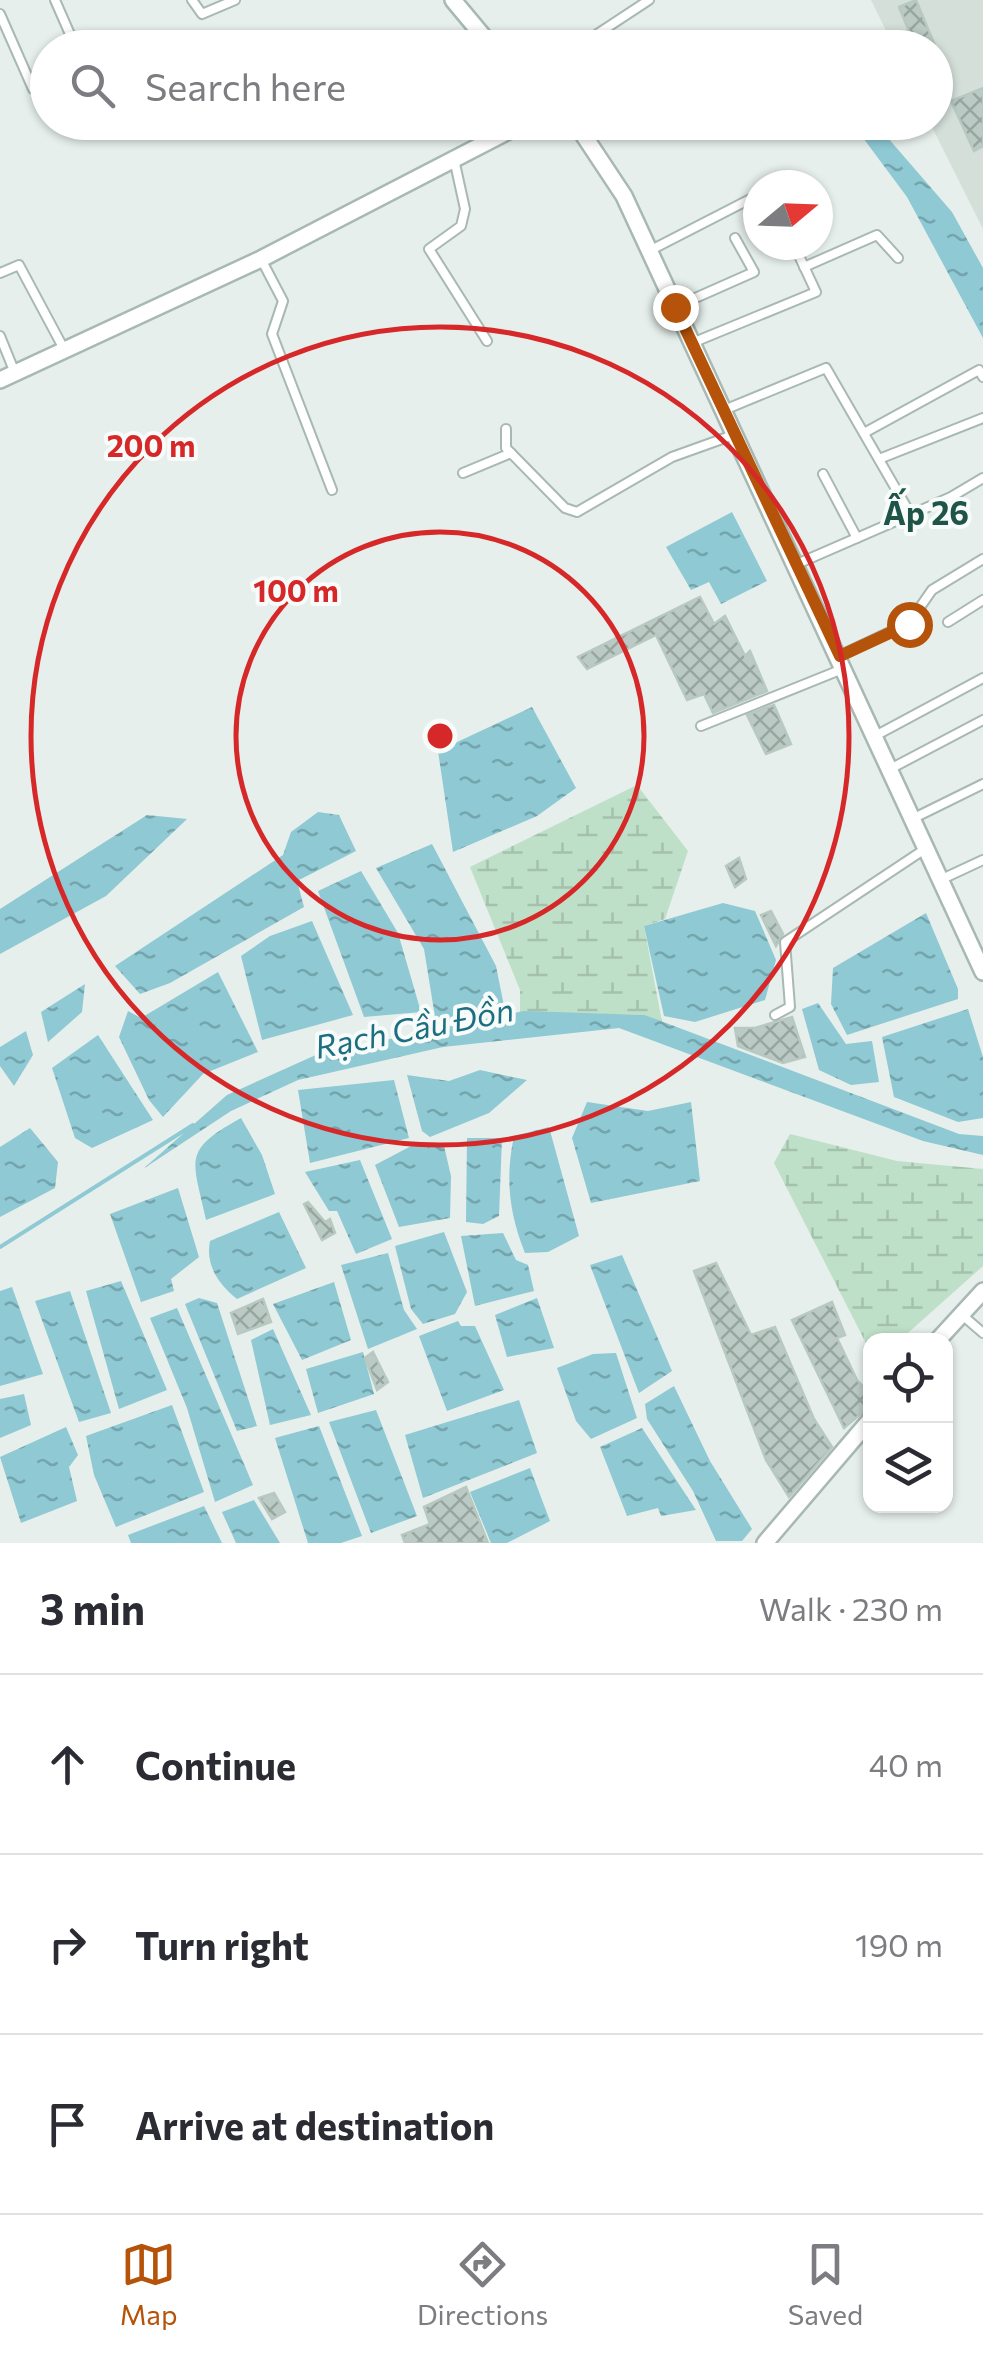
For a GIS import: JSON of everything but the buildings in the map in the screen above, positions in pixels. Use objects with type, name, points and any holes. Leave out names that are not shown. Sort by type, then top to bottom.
[{"type":"street","points":[[453,0],[478,30]]},
{"type":"street","points":[[8,376],[261,259],[491,140]]},
{"type":"street","points":[[590,140],[650,250],[940,880],[979,951],[983,972]]},
{"type":"street","points":[[944,1333],[983,1290]]},
{"type":"street","points":[[765,1543],[867,1423]]},
{"type":"lane","points":[[55,0],[68,30]]},
{"type":"lane","points":[[192,0],[200,14],[235,0]]},
{"type":"lane","points":[[603,30],[648,0]]},
{"type":"lane","points":[[0,14],[30,82]]},
{"type":"lane","points":[[454,159],[464,209],[461,226],[429,249],[488,341]]},
{"type":"lane","points":[[650,250],[743,202]]},
{"type":"lane","points":[[804,268],[877,234],[898,258]]},
{"type":"lane","points":[[675,307],[754,272],[735,238]]},
{"type":"lane","points":[[261,259],[283,300],[272,334],[332,490]]},
{"type":"lane","points":[[692,343],[816,292],[801,260]]},
{"type":"lane","points":[[0,274],[20,265],[66,351]]},
{"type":"lane","points":[[0,336],[8,376]]},
{"type":"lane","points":[[724,410],[826,368],[912,515]]},
{"type":"lane","points":[[864,433],[979,370],[983,377]]},
{"type":"lane","points":[[879,459],[983,418]]},
{"type":"lane","points":[[506,429],[506,448],[564,508],[577,512],[672,457],[736,434]]},
{"type":"lane","points":[[462,473],[511,453]]},
{"type":"lane","points":[[823,474],[857,538]]},
{"type":"lane","points":[[797,564],[912,515],[983,478]]},
{"type":"lane","points":[[701,726],[842,662],[909,624],[932,590],[983,559]]},
{"type":"lane","points":[[948,622],[983,600]]},
{"type":"lane","points":[[875,736],[983,678]]},
{"type":"lane","points":[[890,768],[983,720]]},
{"type":"lane","points":[[912,819],[983,784]]},
{"type":"lane","points":[[776,1014],[790,1007],[784,942],[926,849]]},
{"type":"lane","points":[[940,880],[983,860]]},
{"type":"lane","points":[[961,1314],[983,1333]]},
{"type":"shaded area","points":[[871,0],[983,0],[983,229],[938,140],[953,140],[953,30],[886,30]]},
{"type":"green space","points":[[637,785],[688,851],[665,919],[644,926],[662,1022],[645,1015],[520,1012],[520,990],[470,867]]},
{"type":"green space","points":[[790,1134],[897,1161],[983,1169],[983,1266],[908,1333],[863,1333],[863,1337],[774,1163]]},
{"type":"water","points":[[865,140],[890,140],[952,212],[983,268],[983,338],[907,197]]},
{"type":"water","points":[[732,512],[767,581],[721,604],[709,582],[691,590],[666,547]]},
{"type":"water","points":[[532,707],[576,788],[537,816],[453,852],[438,751]]},
{"type":"water","points":[[318,812],[339,815],[356,851],[297,881],[304,907],[170,983],[140,994],[115,966],[283,855],[291,832]]},
{"type":"water","points":[[147,815],[187,819],[106,896],[0,954],[0,909]]},
{"type":"water","points":[[432,844],[496,966],[505,1011],[436,1023],[424,949],[376,868]]},
{"type":"water","points":[[361,871],[398,933],[421,1012],[364,1017],[318,891]]},
{"type":"water","points":[[723,903],[755,911],[776,960],[765,1000],[695,1022],[664,1016],[644,926]]},
{"type":"water","points":[[926,913],[958,989],[958,999],[847,1035],[831,1004],[833,968]]},
{"type":"water","points":[[312,921],[353,1015],[262,1040],[241,956],[270,936]]},
{"type":"water","points":[[218,972],[258,1052],[203,1074],[163,1117],[149,1100],[119,1037],[128,1011],[141,1018]]},
{"type":"water","points":[[85,984],[82,1012],[48,1042],[41,1012]]},
{"type":"water","points":[[818,1003],[846,1044],[872,1041],[879,1082],[851,1085],[819,1070],[802,1009]]},
{"type":"water","points":[[968,1009],[983,1057],[983,1118],[958,1122],[894,1097],[882,1037]]},
{"type":"water","points":[[524,1011],[645,1015],[959,1134],[983,1136],[983,1155],[923,1141],[619,1028],[443,1047],[298,1080],[231,1111],[143,1169],[227,1095],[318,1054]]},
{"type":"water","points":[[26,1031],[33,1055],[14,1086],[0,1066],[0,1047]]},
{"type":"water","points":[[98,1035],[153,1120],[92,1148],[75,1138],[52,1068]]},
{"type":"water","points":[[480,1070],[527,1080],[489,1113],[430,1137],[422,1131],[407,1075],[449,1081]]},
{"type":"water","points":[[394,1080],[409,1138],[310,1163],[298,1090]]},
{"type":"water","points":[[587,1102],[648,1111],[691,1102],[700,1181],[591,1203],[572,1138]]},
{"type":"water","points":[[241,1118],[262,1155],[275,1194],[206,1220],[196,1158],[208,1139]]},
{"type":"water","points":[[549,1127],[579,1236],[548,1252],[525,1253],[510,1195],[514,1136]]},
{"type":"water","points":[[30,1128],[58,1162],[55,1188],[0,1217],[0,1147]]},
{"type":"water","points":[[467,1138],[502,1138],[499,1216],[483,1224],[466,1222]]},
{"type":"water","points":[[413,1145],[444,1146],[451,1176],[450,1218],[399,1227],[375,1165]]},
{"type":"water","points":[[360,1160],[392,1239],[356,1254],[337,1211],[329,1211],[305,1172]]},
{"type":"water","points":[[178,1188],[199,1257],[171,1279],[174,1291],[141,1302],[110,1214]]},
{"type":"water","points":[[279,1212],[306,1268],[237,1299],[215,1274],[210,1241]]},
{"type":"water","points":[[444,1232],[467,1292],[455,1314],[423,1324],[411,1309],[395,1246]]},
{"type":"water","points":[[503,1233],[516,1260],[528,1265],[534,1291],[475,1306],[461,1236]]},
{"type":"water","points":[[388,1253],[404,1310],[417,1329],[368,1349],[341,1265]]},
{"type":"water","points":[[622,1255],[672,1371],[639,1393],[590,1265]]},
{"type":"water","points":[[121,1281],[167,1390],[119,1409],[86,1291]]},
{"type":"water","points":[[334,1282],[351,1340],[302,1360],[273,1304]]},
{"type":"water","points":[[12,1287],[43,1374],[0,1386],[0,1291]]},
{"type":"water","points":[[70,1291],[111,1413],[79,1422],[35,1301]]},
{"type":"water","points":[[199,1298],[217,1303],[257,1426],[237,1431],[185,1304]]},
{"type":"water","points":[[537,1298],[554,1348],[507,1357],[495,1315]]},
{"type":"water","points":[[177,1308],[253,1485],[215,1502],[187,1408],[150,1318]]},
{"type":"water","points":[[458,1321],[461,1326],[475,1326],[504,1390],[447,1411],[419,1336]]},
{"type":"water","points":[[273,1329],[311,1415],[270,1425],[251,1340]]},
{"type":"water","points":[[363,1352],[374,1394],[318,1413],[306,1369]]},
{"type":"water","points":[[616,1353],[637,1418],[591,1439],[576,1421],[557,1368],[593,1354]]},
{"type":"water","points":[[674,1386],[710,1461],[752,1529],[742,1541],[716,1541],[693,1491],[647,1419],[645,1404]]},
{"type":"water","points":[[24,1394],[31,1425],[0,1438],[0,1399]]},
{"type":"water","points":[[519,1400],[537,1453],[423,1498],[405,1435]]},
{"type":"water","points":[[172,1405],[204,1492],[116,1527],[94,1475],[86,1436]]},
{"type":"water","points":[[376,1410],[417,1516],[371,1533],[329,1422]]},
{"type":"water","points":[[319,1426],[362,1536],[341,1543],[308,1543],[275,1438]]},
{"type":"water","points":[[66,1427],[78,1455],[69,1467],[77,1501],[21,1523],[0,1457]]},
{"type":"water","points":[[642,1428],[696,1510],[661,1516],[658,1508],[627,1516],[600,1447]]},
{"type":"water","points":[[530,1468],[550,1521],[507,1543],[491,1543],[470,1492]]},
{"type":"water","points":[[254,1500],[280,1543],[236,1543],[222,1512]]},
{"type":"water","points":[[204,1506],[222,1543],[131,1543],[128,1535]]},
{"type":"waterway","name":"Rạch Cầu Đồn","points":[[0,1247],[193,1125]]},
{"type":"district","name":"Ấp 26","points":[[926,512]]},
{"type":"route","points":[[675,307],[840,656],[909,624]]}]
